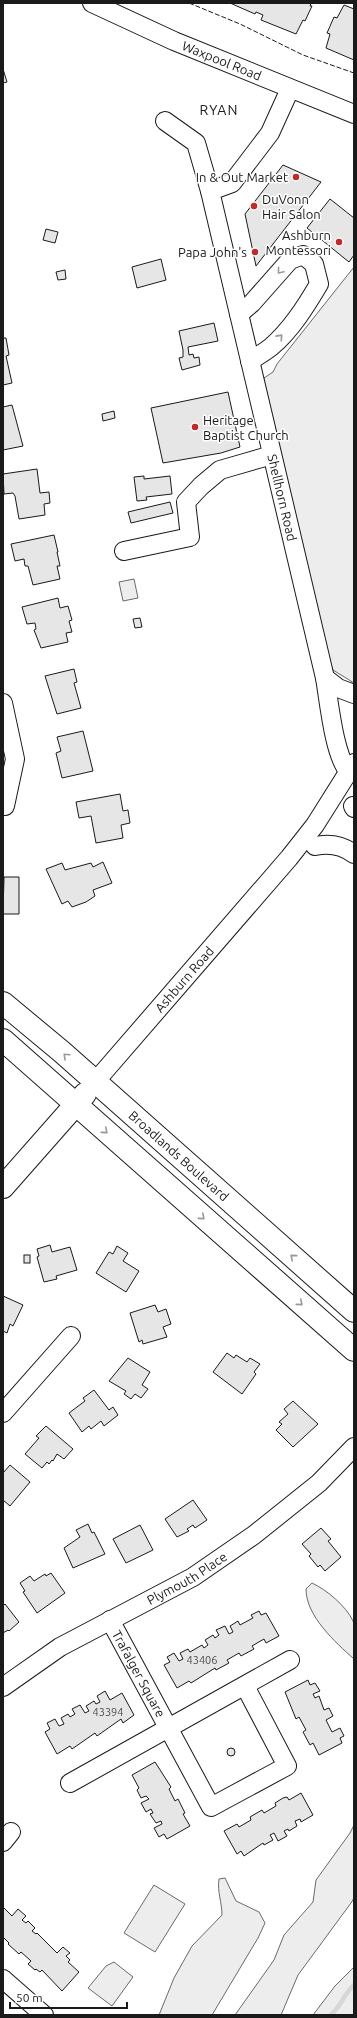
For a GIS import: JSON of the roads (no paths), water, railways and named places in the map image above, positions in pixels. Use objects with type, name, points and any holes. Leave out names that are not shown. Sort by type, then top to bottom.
[{"type":"main road","name":"Broadlands Boulevard","points":[[3,1003],[62,1052],[354,1311]]},
{"type":"main road","points":[[3,1040],[354,1350]]},
{"type":"main road","name":"Ashburn Road","points":[[3,1187],[95,1082]]},
{"type":"street","name":"Waxpool Road","points":[[92,3],[174,41],[354,114]]},
{"type":"street","points":[[210,191],[232,183],[270,134],[290,89]]},
{"type":"street","name":"Shellhorn Road","points":[[166,122],[196,143],[210,191],[325,678],[339,752],[343,765],[351,767]]},
{"type":"street","points":[[239,314],[252,303],[290,260],[303,255],[314,264],[319,284],[297,318],[271,347],[250,361]]},
{"type":"street","points":[[124,551],[190,537],[186,502],[201,486],[220,470],[272,455]]},
{"type":"street","points":[[325,678],[338,688],[354,694]]},
{"type":"street","points":[[3,703],[15,758],[5,806]]},
{"type":"street","name":"Ashburn Road","points":[[95,1082],[289,858],[315,825],[351,767]]},
{"type":"street","points":[[316,846],[326,844],[340,846],[354,854]]},
{"type":"street","points":[[3,1413],[71,1336]]},
{"type":"street","name":"Plymouth Place","points":[[3,1687],[60,1647],[193,1577],[254,1536],[319,1483],[354,1447]]},
{"type":"street","name":"Trafalger Square","points":[[110,1620],[211,1807],[287,1766],[245,1686]]},
{"type":"street","points":[[70,1783],[290,1660]]},
{"type":"street","points":[[3,1979],[44,2015]]},
{"type":"waterway","points":[[331,2015],[354,1985]]},
{"type":"place","name":"In & Out Market","points":[[296,177]]},
{"type":"place","name":"DuVonn Hair Salon","points":[[254,206]]},
{"type":"place","name":"Ashburn Montessori","points":[[339,242]]},
{"type":"place","name":"Papa John's","points":[[255,252]]},
{"type":"place","name":"Heritage Baptist Church","points":[[195,427]]},
{"type":"district","name":"RYAN","points":[[219,110]]}]
